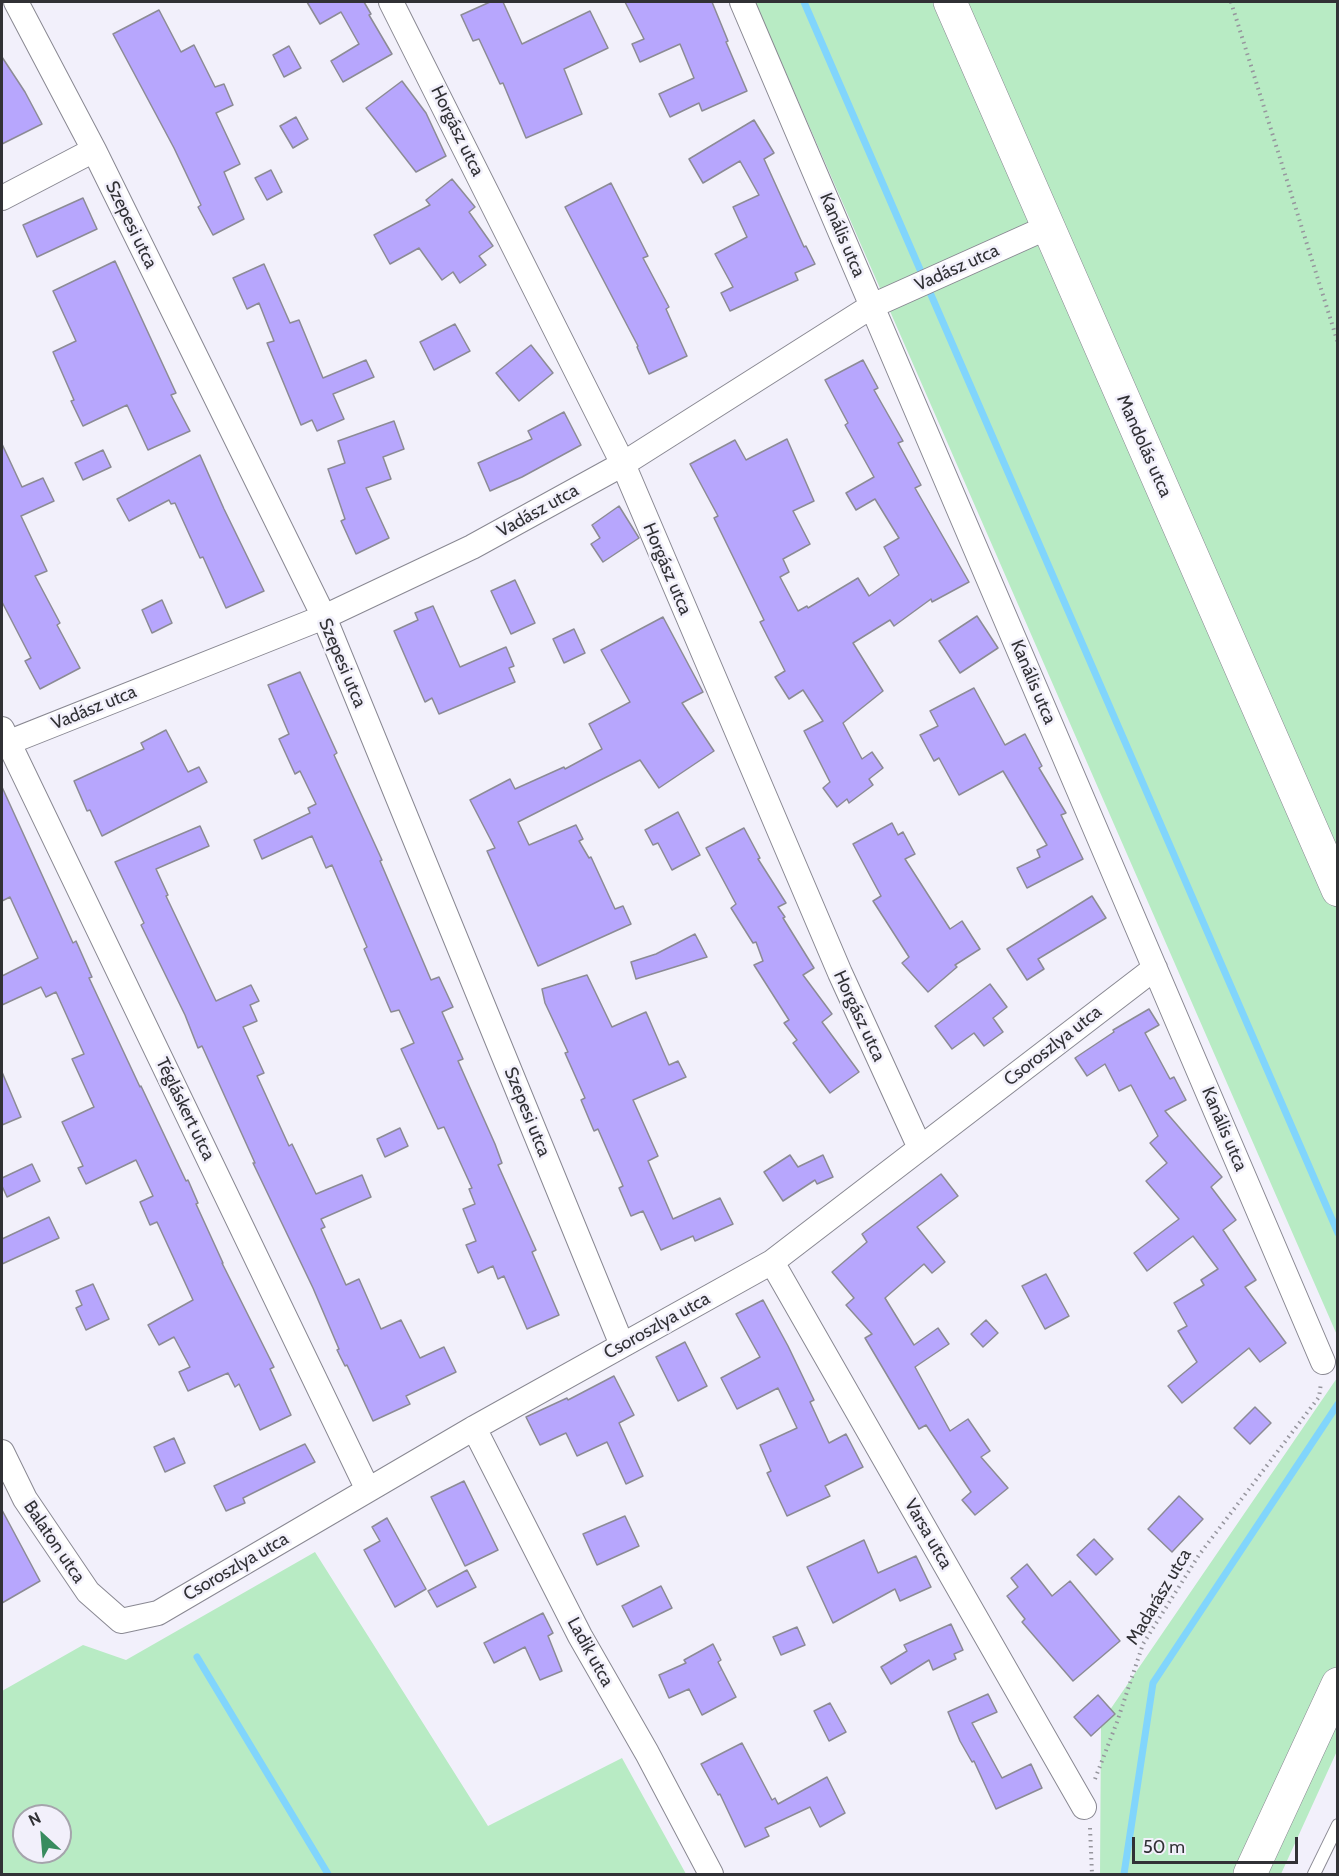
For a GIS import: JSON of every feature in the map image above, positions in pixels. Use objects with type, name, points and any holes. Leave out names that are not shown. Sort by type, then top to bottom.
[{"type":"street","name":"Szepesi utca","points":[[16,2],[94,150],[324,617],[622,1345]]},
{"type":"street","name":"Horgász utca","points":[[391,2],[623,464],[840,973],[920,1148]]},
{"type":"street","name":"Kanális utca","points":[[742,2],[1323,1362]]},
{"type":"street","name":"Mandolás utca","points":[[950,2],[1338,890]]},
{"type":"street","points":[[2,198],[94,150]]},
{"type":"street","name":"Vadász utca","points":[[4,739],[324,617],[472,547],[623,464],[872,306],[1048,227]]},
{"type":"street","name":"Tégláskert utca","points":[[4,739],[368,1490]]},
{"type":"street","name":"Csoroszlya utca","points":[[121,1621],[158,1613],[474,1428],[772,1262],[1155,968]]},
{"type":"street","name":"Varsa utca","points":[[772,1262],[1084,1807]]},
{"type":"street","name":"Ladik utca","points":[[474,1428],[580,1636],[647,1753],[711,1875]]},
{"type":"street","name":"Balaton utca","points":[[2,1452],[25,1499],[88,1592],[121,1621]]},
{"type":"street","points":[[1250,1875],[1338,1684]]},
{"type":"lane","points":[[1314,1875],[1338,1825]]},
{"type":"path","points":[[1231,2],[1338,342]]},
{"type":"path","name":"Madarász utca","points":[[1084,1807],[1117,1722],[1143,1644],[1199,1555],[1319,1397],[1323,1362]]},
{"type":"path","points":[[1084,1807],[1089,1823],[1092,1875]]},
{"type":"green space","points":[[755,2],[1337,2],[1337,1335]]},
{"type":"green space","points":[[1337,1378],[1337,1751],[1281,1874],[1100,1874],[1101,1723]]},
{"type":"green space","points":[[315,1552],[488,1826],[622,1758],[686,1874],[2,1874],[2,1691],[83,1645],[126,1660]]},
{"type":"building","points":[[307,2],[364,2],[392,54],[343,82],[331,61],[359,44],[341,12],[320,24]]},
{"type":"building","points":[[490,2],[503,2],[522,44],[590,11],[608,48],[564,69],[582,114],[526,138],[503,83],[500,84],[479,39],[473,41],[461,15]]},
{"type":"building","points":[[625,2],[712,2],[747,91],[702,111],[699,103],[670,117],[659,94],[694,78],[680,44],[640,62],[632,44],[644,39]]},
{"type":"building","points":[[159,10],[181,52],[194,45],[215,87],[224,84],[233,105],[216,113],[240,164],[224,172],[244,219],[213,235],[198,207],[201,205],[174,148],[113,34]]},
{"type":"building","points":[[289,46],[301,68],[284,77],[273,55]]},
{"type":"building","points":[[2,57],[25,92],[42,124],[2,144]]},
{"type":"building","points":[[402,81],[426,113],[446,156],[416,172],[366,108]]},
{"type":"building","points":[[296,117],[308,139],[293,148],[280,126]]},
{"type":"building","points":[[754,120],[774,153],[764,159],[804,247],[806,246],[815,264],[795,273],[798,280],[730,311],[721,293],[733,287],[715,254],[747,237],[733,207],[759,195],[740,161],[703,183],[689,159]]},
{"type":"building","points":[[271,170],[282,192],[267,200],[255,178]]},
{"type":"building","points":[[452,179],[475,207],[469,212],[493,246],[479,256],[486,265],[460,283],[453,272],[442,280],[419,248],[390,264],[374,235],[430,205],[426,200]]},
{"type":"building","points":[[611,183],[648,256],[643,258],[669,307],[666,309],[687,356],[649,374],[638,346],[565,207]]},
{"type":"building","points":[[83,198],[97,229],[37,257],[23,225]]},
{"type":"building","points":[[115,261],[176,393],[171,395],[190,431],[148,450],[127,405],[83,426],[53,352],[76,341],[53,291]]},
{"type":"building","points":[[264,264],[290,323],[299,320],[323,378],[366,360],[374,377],[333,394],[344,419],[317,431],[312,420],[301,425],[267,343],[274,341],[259,303],[247,309],[233,278]]},
{"type":"building","points":[[455,324],[470,351],[434,370],[420,342]]},
{"type":"building","points":[[531,345],[553,373],[519,401],[496,373]]},
{"type":"building","points":[[863,360],[878,388],[874,390],[903,441],[898,443],[921,485],[915,488],[969,582],[932,602],[931,599],[894,626],[890,620],[853,643],[883,691],[843,723],[862,759],[872,752],[883,768],[869,779],[873,785],[849,803],[847,799],[837,807],[823,788],[830,782],[804,731],[823,721],[803,690],[789,699],[775,677],[785,671],[760,622],[764,620],[714,518],[718,516],[690,464],[735,440],[746,460],[787,439],[814,501],[793,511],[810,544],[783,559],[789,572],[780,577],[798,611],[807,606],[808,608],[858,578],[869,596],[899,575],[884,547],[899,538],[875,499],[856,510],[846,493],[874,477],[845,425],[848,423],[825,380]]},
{"type":"building","points":[[564,412],[581,445],[522,477],[490,491],[478,463],[532,439],[528,431]]},
{"type":"building","points":[[394,421],[404,449],[383,457],[391,479],[366,488],[389,538],[356,554],[341,521],[345,519],[328,469],[345,463],[338,441]]},
{"type":"building","points":[[2,444],[22,487],[43,478],[54,501],[21,516],[47,571],[35,576],[60,623],[57,625],[80,668],[40,689],[25,661],[31,658],[2,602]]},
{"type":"building","points":[[103,450],[111,467],[83,480],[75,463]]},
{"type":"building","points":[[200,455],[264,591],[226,608],[175,503],[171,504],[169,500],[129,521],[117,499]]},
{"type":"building","points":[[619,506],[639,538],[603,562],[591,544],[600,538],[592,525]]},
{"type":"building","points":[[515,580],[535,623],[511,634],[491,591]]},
{"type":"building","points":[[162,600],[172,623],[152,633],[142,610]]},
{"type":"building","points":[[433,606],[460,667],[506,647],[514,666],[509,668],[515,682],[439,714],[432,698],[425,702],[394,631],[418,620],[415,613]]},
{"type":"building","points":[[977,616],[998,648],[960,673],[939,641]]},
{"type":"building","points":[[663,617],[703,692],[682,703],[714,751],[659,788],[640,760],[518,822],[529,845],[576,825],[583,839],[579,841],[589,858],[591,857],[615,909],[623,906],[631,924],[538,966],[487,851],[495,848],[470,800],[510,779],[515,789],[564,767],[565,769],[602,749],[589,724],[630,702],[601,650]]},
{"type":"building","points":[[574,629],[585,653],[564,663],[553,639]]},
{"type":"building","points":[[300,672],[337,753],[334,755],[382,860],[380,861],[431,980],[439,977],[453,1007],[442,1012],[463,1059],[458,1061],[495,1144],[502,1163],[498,1165],[536,1250],[532,1252],[559,1315],[527,1329],[504,1276],[498,1279],[493,1266],[478,1273],[466,1245],[476,1241],[463,1209],[475,1204],[469,1189],[472,1188],[444,1127],[438,1129],[401,1049],[414,1043],[399,1010],[391,1012],[364,949],[367,947],[332,865],[326,868],[312,836],[262,859],[254,840],[310,813],[308,808],[316,804],[300,771],[295,774],[279,739],[289,734],[268,685]]},
{"type":"building","points":[[974,688],[1005,745],[1025,734],[1042,766],[1039,768],[1066,813],[1061,815],[1083,859],[1027,888],[1017,868],[1040,857],[1037,850],[1047,845],[1003,771],[959,795],[939,758],[934,761],[920,735],[938,726],[930,711]]},
{"type":"building","points":[[166,730],[188,772],[199,767],[207,782],[102,836],[90,810],[87,811],[74,781],[144,749],[141,743]]},
{"type":"building","points":[[2,787],[73,943],[76,941],[92,977],[89,978],[140,1087],[186,1181],[188,1180],[222,1263],[274,1367],[270,1369],[291,1415],[260,1430],[239,1384],[235,1387],[228,1373],[188,1391],[179,1372],[190,1367],[174,1337],[159,1345],[148,1325],[193,1300],[157,1222],[150,1225],[140,1202],[153,1196],[136,1160],[86,1184],[78,1168],[83,1166],[62,1122],[94,1107],[72,1059],[84,1054],[56,992],[46,997],[41,987],[2,1005],[2,976],[38,958],[10,897],[2,901]]},
{"type":"building","points":[[678,812],[700,855],[672,870],[658,843],[653,845],[645,830]]},
{"type":"building","points":[[892,823],[898,835],[903,832],[915,854],[905,859],[950,929],[962,921],[980,949],[955,965],[957,967],[928,992],[902,963],[909,957],[873,901],[881,896],[853,844]]},
{"type":"building","points":[[200,826],[209,846],[156,869],[168,895],[166,896],[216,1001],[251,985],[259,1001],[250,1005],[257,1021],[243,1027],[264,1073],[257,1076],[289,1146],[292,1144],[316,1194],[362,1175],[371,1197],[321,1219],[325,1227],[321,1229],[346,1285],[359,1279],[381,1329],[401,1320],[420,1358],[444,1347],[456,1372],[406,1396],[410,1404],[373,1421],[347,1365],[345,1366],[337,1350],[339,1349],[313,1288],[253,1163],[255,1163],[202,1046],[198,1048],[185,1015],[141,925],[144,923],[115,862]]},
{"type":"building","points":[[744,828],[760,858],[758,859],[786,903],[778,907],[785,917],[783,918],[814,968],[803,975],[832,1014],[822,1022],[859,1072],[830,1093],[793,1043],[797,1040],[784,1023],[789,1020],[754,965],[763,961],[756,942],[753,943],[731,908],[736,904],[706,848]]},
{"type":"building","points":[[1092,896],[1106,918],[1038,959],[1044,969],[1027,980],[1007,949]]},
{"type":"building","points":[[695,934],[707,957],[636,979],[631,962],[656,954]]},
{"type":"building","points":[[587,975],[612,1027],[646,1012],[669,1065],[678,1061],[686,1077],[633,1100],[658,1156],[648,1161],[673,1219],[720,1198],[733,1224],[695,1241],[693,1236],[661,1250],[643,1211],[631,1216],[619,1188],[623,1186],[598,1129],[594,1131],[581,1100],[585,1098],[565,1053],[568,1052],[545,1003],[542,989]]},
{"type":"building","points":[[990,984],[1007,1007],[993,1018],[1003,1032],[984,1046],[974,1033],[952,1049],[935,1026]]},
{"type":"building","points":[[1149,1009],[1159,1025],[1145,1033],[1170,1079],[1174,1077],[1186,1100],[1165,1111],[1222,1177],[1211,1187],[1236,1220],[1223,1230],[1256,1280],[1245,1287],[1286,1343],[1260,1362],[1249,1348],[1182,1403],[1168,1386],[1197,1362],[1178,1331],[1187,1326],[1174,1303],[1204,1285],[1201,1280],[1218,1269],[1193,1236],[1147,1271],[1134,1253],[1179,1219],[1146,1181],[1167,1163],[1150,1143],[1158,1136],[1131,1085],[1119,1091],[1105,1064],[1087,1076],[1075,1058],[1114,1032],[1113,1030]]},
{"type":"building","points":[[2,1072],[21,1117],[2,1125]]},
{"type":"building","points":[[400,1128],[408,1146],[385,1157],[377,1139]]},
{"type":"building","points":[[790,1155],[798,1167],[823,1155],[833,1177],[817,1184],[815,1180],[783,1201],[764,1172]]},
{"type":"building","points":[[32,1164],[40,1181],[7,1197],[2,1186],[2,1178]]},
{"type":"building","points":[[941,1174],[958,1196],[917,1227],[945,1262],[932,1273],[924,1264],[885,1298],[914,1345],[938,1328],[949,1344],[915,1367],[950,1431],[968,1419],[990,1451],[981,1457],[1008,1488],[975,1515],[962,1500],[971,1492],[926,1425],[919,1429],[865,1338],[872,1334],[846,1305],[854,1298],[832,1272],[867,1242],[862,1234]]},
{"type":"building","points":[[49,1217],[59,1238],[2,1264],[2,1239]]},
{"type":"building","points":[[1046,1274],[1069,1316],[1045,1329],[1022,1286]]},
{"type":"building","points":[[93,1284],[109,1319],[86,1330],[76,1308],[82,1305],[76,1291]]},
{"type":"building","points":[[763,1300],[814,1400],[810,1402],[829,1443],[846,1434],[863,1467],[825,1486],[830,1496],[787,1516],[767,1473],[771,1471],[760,1445],[797,1428],[778,1388],[737,1409],[721,1378],[760,1357],[736,1314]]},
{"type":"building","points":[[986,1320],[998,1333],[983,1347],[971,1334]]},
{"type":"building","points":[[685,1342],[707,1386],[678,1401],[656,1357]]},
{"type":"building","points":[[614,1376],[634,1415],[619,1423],[643,1476],[626,1484],[607,1442],[577,1456],[566,1433],[540,1445],[526,1417],[567,1398],[568,1400]]},
{"type":"building","points":[[1255,1407],[1271,1423],[1250,1444],[1234,1428]]},
{"type":"building","points":[[174,1438],[185,1463],[165,1472],[154,1447]]},
{"type":"building","points":[[305,1444],[315,1462],[243,1498],[245,1503],[226,1511],[214,1486]]},
{"type":"building","points":[[464,1481],[498,1550],[465,1566],[431,1497]]},
{"type":"building","points":[[1179,1496],[1203,1519],[1172,1552],[1148,1529]]},
{"type":"building","points":[[2,1510],[40,1581],[2,1603]]},
{"type":"building","points":[[625,1516],[639,1546],[597,1565],[583,1534]]},
{"type":"building","points":[[387,1518],[426,1589],[395,1607],[364,1550],[380,1541],[372,1527]]},
{"type":"building","points":[[1094,1539],[1113,1559],[1096,1575],[1077,1555]]},
{"type":"building","points":[[864,1540],[878,1573],[916,1556],[931,1587],[900,1601],[895,1589],[833,1623],[807,1567]]},
{"type":"building","points":[[1027,1564],[1052,1596],[1070,1581],[1120,1641],[1073,1681],[1022,1622],[1025,1619],[1007,1596],[1018,1587],[1011,1578]]},
{"type":"building","points":[[467,1570],[476,1587],[437,1607],[428,1591]]},
{"type":"building","points":[[661,1586],[672,1608],[633,1627],[622,1606]]},
{"type":"building","points":[[543,1613],[553,1633],[548,1636],[562,1671],[540,1680],[525,1647],[494,1663],[484,1643]]},
{"type":"building","points":[[951,1624],[963,1650],[954,1654],[956,1659],[933,1670],[929,1660],[891,1684],[881,1667],[907,1651],[904,1645]]},
{"type":"building","points":[[797,1627],[805,1645],[781,1655],[773,1637]]},
{"type":"building","points":[[713,1644],[721,1660],[718,1662],[736,1697],[702,1715],[689,1689],[669,1698],[659,1675],[686,1663],[684,1660]]},
{"type":"building","points":[[988,1694],[997,1712],[972,1723],[1002,1778],[1031,1764],[1042,1788],[996,1809],[974,1761],[972,1762],[960,1741],[948,1712]]},
{"type":"building","points":[[1098,1695],[1115,1714],[1091,1736],[1074,1717]]},
{"type":"building","points":[[830,1703],[846,1732],[829,1741],[814,1711]]},
{"type":"building","points":[[742,1743],[772,1800],[775,1798],[778,1804],[827,1777],[845,1813],[820,1827],[810,1807],[765,1828],[769,1836],[745,1847],[720,1794],[718,1795],[701,1764]]},
{"type":"waterway","points":[[804,2],[1338,1233]]},
{"type":"waterway","points":[[1124,1874],[1153,1683],[1338,1404]]},
{"type":"waterway","points":[[197,1657],[328,1874]]}]
